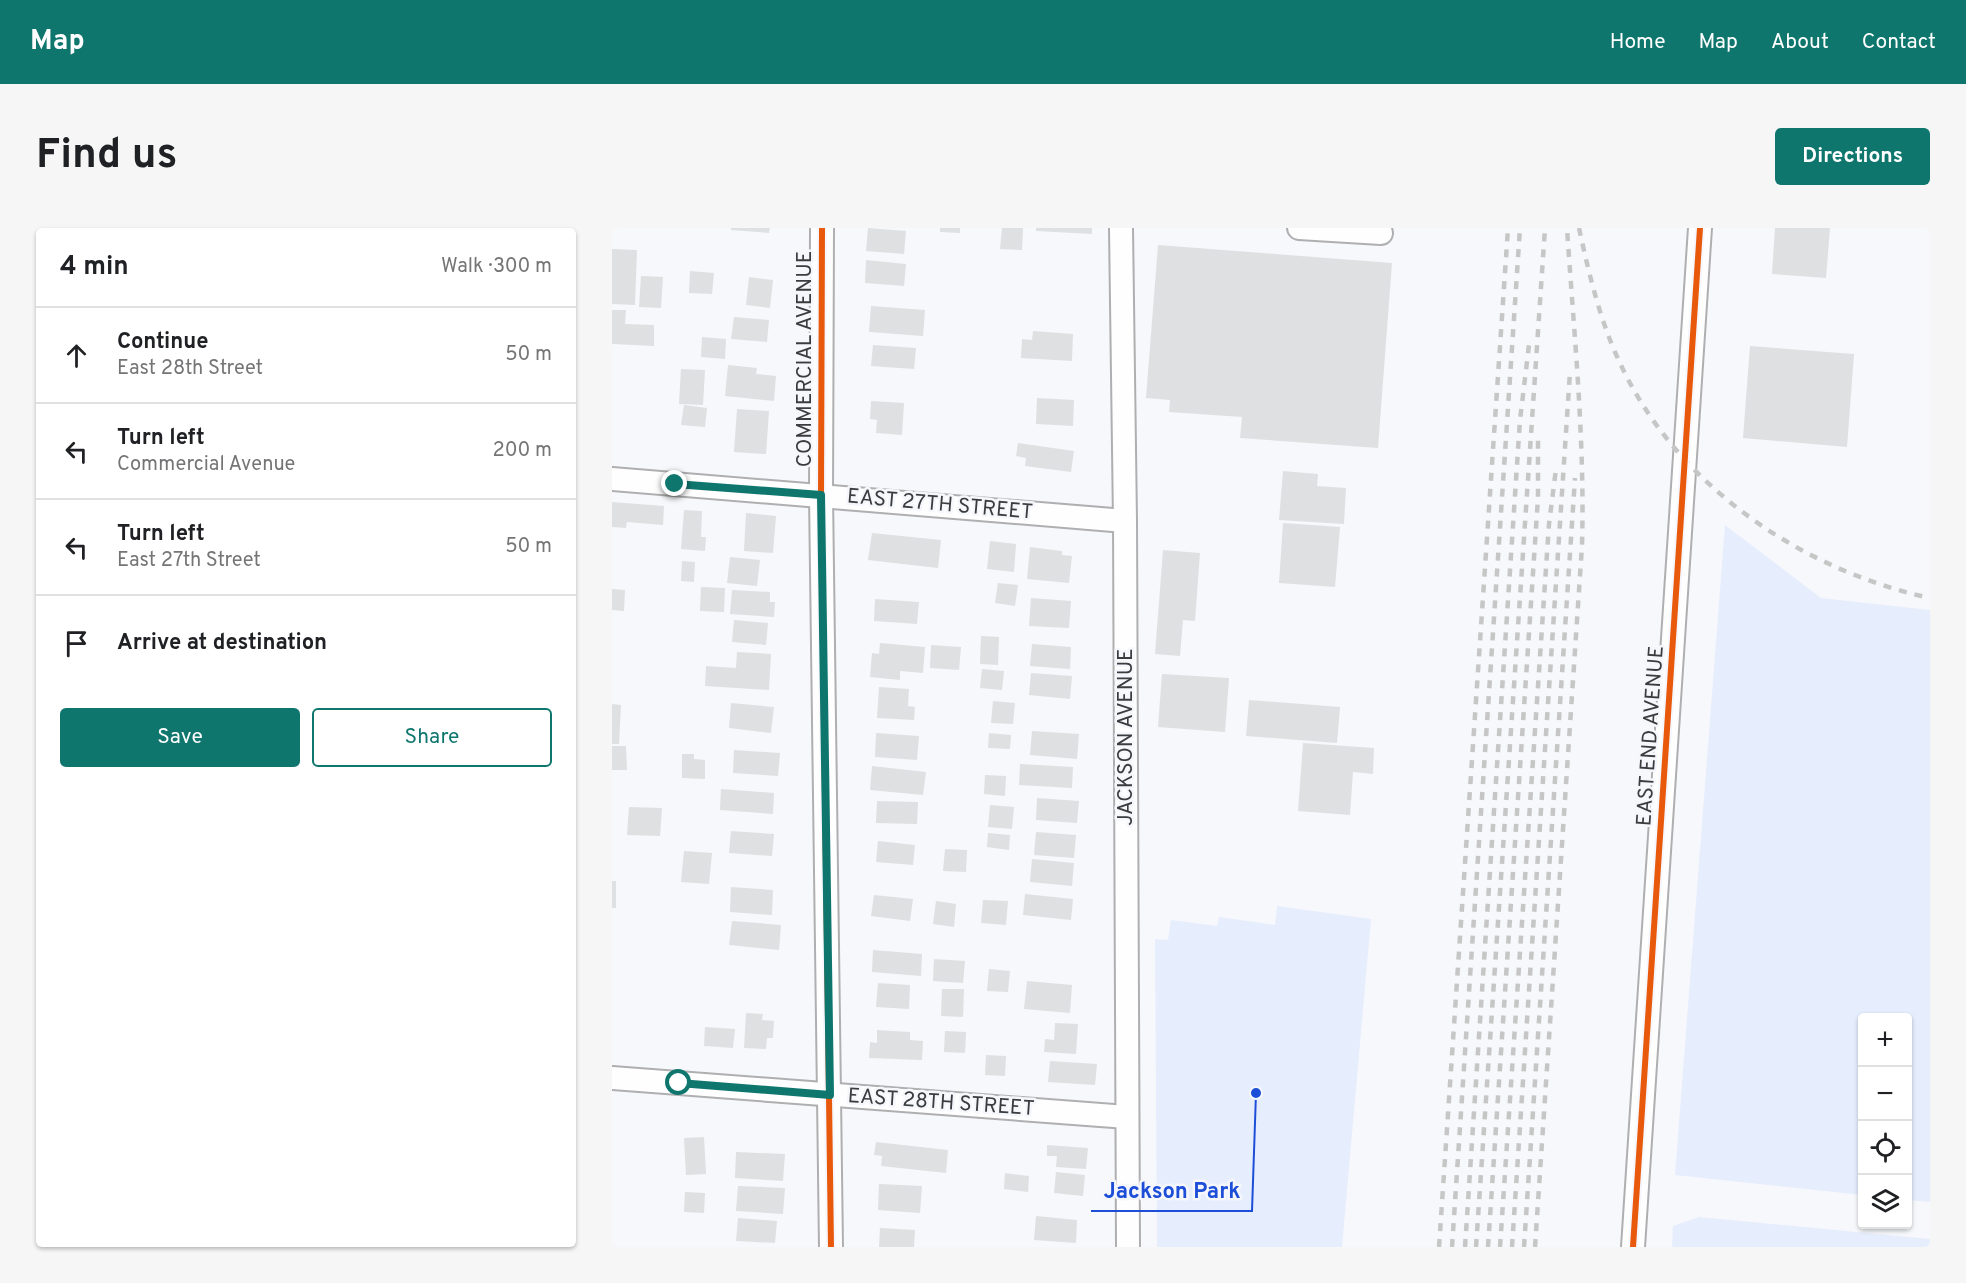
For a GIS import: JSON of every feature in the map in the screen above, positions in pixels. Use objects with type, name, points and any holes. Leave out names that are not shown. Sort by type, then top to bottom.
[{"type":"street","name":"COMMERCIAL AVENUE","points":[[822,228],[821,495],[831,1247]]},
{"type":"street","name":"JACKSON AVENUE","points":[[1121,228],[1125,520],[1128,1247]]},
{"type":"street","points":[[1299,228],[1381,233]]},
{"type":"street","name":"EAST END AVENUE","points":[[1633,1247],[1700,228]]},
{"type":"street","name":"EAST 27TH STREET","points":[[612,479],[1125,520]]},
{"type":"street","name":"EAST 28TH STREET","points":[[612,1078],[1127,1117]]},
{"type":"shaded area","points":[[1725,525],[1821,598],[1930,610],[1930,1202],[1912,1200],[1912,1013],[1858,1013],[1858,1195],[1675,1175]]},
{"type":"shaded area","points":[[1277,906],[1371,919],[1342,1247],[1157,1247],[1155,939],[1168,940],[1171,920],[1217,926],[1219,917],[1275,925]]},
{"type":"shaded area","points":[[1699,1217],[1930,1239],[1930,1247],[1672,1247],[1673,1226]]},
{"type":"building","points":[[731,228],[770,228],[769,233],[731,230]]},
{"type":"building","points":[[868,228],[906,231],[904,254],[866,251]]},
{"type":"building","points":[[940,228],[960,228],[960,233],[940,232]]},
{"type":"building","points":[[1002,228],[1023,228],[1022,250],[1000,249]]},
{"type":"building","points":[[1036,228],[1092,228],[1092,234],[1036,231]]},
{"type":"building","points":[[1775,228],[1830,228],[1826,278],[1772,274]]},
{"type":"building","points":[[1158,245],[1392,263],[1378,448],[1240,438],[1242,417],[1169,412],[1170,400],[1146,398]]},
{"type":"building","points":[[612,249],[637,250],[635,305],[612,304]]},
{"type":"building","points":[[866,260],[906,264],[904,286],[865,283]]},
{"type":"building","points":[[690,271],[714,273],[712,294],[689,293]]},
{"type":"building","points":[[641,276],[663,277],[661,308],[639,307]]},
{"type":"building","points":[[749,277],[773,280],[770,308],[746,305]]},
{"type":"building","points":[[871,306],[925,310],[923,336],[869,332]]},
{"type":"building","points":[[612,310],[626,310],[625,324],[654,325],[654,346],[612,344]]},
{"type":"building","points":[[734,317],[769,320],[767,342],[731,339]]},
{"type":"building","points":[[1033,331],[1073,334],[1072,361],[1021,358],[1022,339],[1032,340]]},
{"type":"building","points":[[702,337],[726,339],[725,359],[701,357]]},
{"type":"building","points":[[873,345],[916,348],[914,369],[871,366]]},
{"type":"building","points":[[1750,346],[1854,354],[1847,447],[1743,438]]},
{"type":"building","points":[[728,365],[757,368],[756,374],[776,376],[774,401],[725,396]]},
{"type":"building","points":[[681,369],[705,370],[703,405],[679,404]]},
{"type":"building","points":[[1037,398],[1074,400],[1073,426],[1036,424]]},
{"type":"building","points":[[871,401],[904,403],[902,435],[876,433],[877,420],[870,419]]},
{"type":"building","points":[[684,405],[707,408],[705,427],[681,425]]},
{"type":"building","points":[[737,409],[769,411],[766,454],[734,452]]},
{"type":"building","points":[[1018,443],[1074,451],[1071,472],[1025,466],[1026,458],[1016,456]]},
{"type":"building","points":[[1283,471],[1318,474],[1317,486],[1346,488],[1344,524],[1279,520]]},
{"type":"building","points":[[612,502],[664,506],[663,525],[627,522],[626,528],[612,527]]},
{"type":"building","points":[[684,510],[702,511],[701,537],[706,537],[705,551],[681,549]]},
{"type":"building","points":[[746,513],[776,516],[773,553],[744,551]]},
{"type":"building","points":[[1283,523],[1340,527],[1335,587],[1279,583]]},
{"type":"building","points":[[872,533],[941,540],[938,568],[868,560]]},
{"type":"building","points":[[990,541],[1016,544],[1014,572],[987,569]]},
{"type":"building","points":[[1030,547],[1062,551],[1062,555],[1072,556],[1069,583],[1027,579]]},
{"type":"building","points":[[1163,550],[1200,553],[1195,621],[1183,620],[1180,656],[1155,654]]},
{"type":"building","points":[[730,557],[760,560],[757,586],[727,583]]},
{"type":"building","points":[[682,561],[695,562],[694,582],[681,581]]},
{"type":"building","points":[[998,583],[1018,585],[1015,606],[995,603]]},
{"type":"building","points":[[701,587],[725,588],[724,612],[700,611]]},
{"type":"building","points":[[612,589],[625,590],[624,611],[612,610]]},
{"type":"building","points":[[732,590],[770,592],[770,602],[775,602],[774,617],[730,614]]},
{"type":"building","points":[[1031,598],[1071,601],[1069,628],[1029,626]]},
{"type":"building","points":[[875,599],[919,602],[917,624],[874,621]]},
{"type":"building","points":[[734,620],[768,623],[766,645],[732,642]]},
{"type":"building","points":[[981,636],[999,637],[998,665],[980,664]]},
{"type":"building","points":[[880,643],[925,647],[923,673],[900,671],[900,680],[870,677],[872,653],[879,654]]},
{"type":"building","points":[[1032,644],[1071,647],[1070,669],[1030,666]]},
{"type":"building","points":[[931,645],[961,647],[959,670],[930,668]]},
{"type":"building","points":[[737,652],[771,654],[769,690],[705,686],[706,666],[736,668]]},
{"type":"building","points":[[982,669],[1004,671],[1002,690],[980,688]]},
{"type":"building","points":[[1031,673],[1072,676],[1070,699],[1029,695]]},
{"type":"building","points":[[1162,674],[1229,678],[1225,732],[1158,727]]},
{"type":"building","points":[[879,687],[909,689],[908,706],[915,707],[914,720],[877,718]]},
{"type":"building","points":[[1249,700],[1340,707],[1337,743],[1246,736]]},
{"type":"building","points":[[993,701],[1015,703],[1013,724],[991,723]]},
{"type":"building","points":[[731,703],[774,707],[771,733],[729,728]]},
{"type":"building","points":[[612,704],[621,705],[619,744],[612,744]]},
{"type":"building","points":[[1032,731],[1079,734],[1077,759],[1030,755]]},
{"type":"building","points":[[876,733],[919,736],[917,760],[875,757]]},
{"type":"building","points":[[989,733],[1011,735],[1010,749],[988,748]]},
{"type":"building","points":[[1303,743],[1374,748],[1373,774],[1353,772],[1350,815],[1298,811]]},
{"type":"building","points":[[612,746],[626,746],[627,770],[612,770]]},
{"type":"building","points":[[734,750],[780,753],[778,776],[733,773]]},
{"type":"building","points":[[682,754],[694,754],[694,759],[705,760],[705,779],[682,778]]},
{"type":"building","points":[[1020,764],[1073,767],[1072,788],[1019,785]]},
{"type":"building","points":[[872,766],[926,772],[923,795],[870,790]]},
{"type":"building","points":[[985,775],[1006,776],[1005,796],[984,794]]},
{"type":"building","points":[[721,789],[774,793],[773,814],[720,810]]},
{"type":"building","points":[[1037,798],[1079,801],[1077,823],[1036,820]]},
{"type":"building","points":[[877,801],[918,802],[917,824],[876,823]]},
{"type":"building","points":[[990,805],[1014,807],[1012,829],[988,827]]},
{"type":"building","points":[[629,807],[662,808],[660,836],[627,835]]},
{"type":"building","points":[[731,831],[774,834],[772,856],[729,853]]},
{"type":"building","points":[[1036,832],[1076,835],[1074,858],[1034,855]]},
{"type":"building","points":[[988,833],[1010,835],[1009,850],[987,847]]},
{"type":"building","points":[[878,841],[915,845],[913,865],[876,862]]},
{"type":"building","points":[[945,849],[967,850],[966,872],[943,871]]},
{"type":"building","points":[[684,851],[712,853],[709,884],[681,882]]},
{"type":"building","points":[[1032,859],[1074,863],[1072,886],[1030,882]]},
{"type":"building","points":[[612,881],[616,881],[616,908],[612,908]]},
{"type":"building","points":[[731,887],[773,890],[772,915],[730,912]]},
{"type":"building","points":[[1025,894],[1073,899],[1071,920],[1023,915]]},
{"type":"building","points":[[874,895],[913,899],[910,921],[871,916]]},
{"type":"building","points":[[983,900],[1008,901],[1006,925],[981,923]]},
{"type":"building","points":[[936,901],[956,904],[954,927],[933,924]]},
{"type":"building","points":[[732,921],[781,925],[779,950],[729,945]]},
{"type":"building","points":[[873,950],[922,954],[921,976],[872,972]]},
{"type":"building","points":[[934,959],[965,961],[963,983],[933,981]]},
{"type":"building","points":[[989,969],[1010,971],[1008,992],[987,991]]},
{"type":"building","points":[[1027,981],[1072,985],[1070,1013],[1024,1009]]},
{"type":"building","points":[[878,983],[910,985],[909,1009],[876,1007]]},
{"type":"building","points":[[942,989],[964,989],[963,1017],[941,1016]]},
{"type":"building","points":[[746,1013],[763,1014],[762,1020],[774,1021],[773,1038],[767,1038],[766,1049],[744,1048]]},
{"type":"building","points":[[1055,1023],[1078,1024],[1076,1054],[1044,1052],[1045,1039],[1054,1040]]},
{"type":"building","points":[[705,1027],[735,1029],[733,1048],[704,1046]]},
{"type":"building","points":[[877,1030],[910,1032],[910,1040],[923,1041],[922,1060],[869,1058],[870,1042],[877,1043]]},
{"type":"building","points":[[945,1031],[966,1032],[965,1053],[944,1052]]},
{"type":"building","points":[[986,1055],[1006,1056],[1005,1076],[985,1075]]},
{"type":"building","points":[[1050,1061],[1097,1064],[1095,1085],[1048,1082]]},
{"type":"building","points":[[704,1137],[706,1174],[686,1175],[684,1138]]},
{"type":"building","points":[[876,1142],[948,1150],[946,1173],[881,1166],[882,1156],[874,1155]]},
{"type":"building","points":[[1047,1145],[1088,1148],[1086,1169],[1056,1167],[1057,1156],[1047,1156]]},
{"type":"building","points":[[736,1152],[785,1154],[783,1181],[735,1178]]},
{"type":"building","points":[[1056,1172],[1085,1175],[1083,1196],[1054,1193]]},
{"type":"building","points":[[1005,1173],[1029,1176],[1028,1192],[1004,1189]]},
{"type":"building","points":[[879,1184],[922,1186],[920,1213],[878,1210]]},
{"type":"building","points":[[738,1186],[785,1188],[783,1214],[736,1211]]},
{"type":"building","points":[[685,1192],[705,1193],[704,1213],[684,1212]]},
{"type":"building","points":[[1036,1216],[1077,1220],[1076,1243],[1034,1240]]},
{"type":"building","points":[[738,1218],[777,1221],[775,1243],[736,1241]]},
{"type":"building","points":[[880,1228],[915,1230],[914,1247],[879,1247]]},
{"type":"railway","points":[[1439,1247],[1508,228]]},
{"type":"railway","points":[[1452,1247],[1520,228]]},
{"type":"railway","points":[[1476,1247],[1545,228]]},
{"type":"railway","points":[[1535,1247],[1582,546],[1580,427],[1567,228]]},
{"type":"railway","points":[[1579,228],[1596,297],[1620,363],[1644,407],[1674,447],[1709,484],[1748,516],[1790,544],[1835,567],[1882,585],[1930,598]]},
{"type":"railway","points":[[1465,1247],[1520,420],[1529,345]]},
{"type":"railway","points":[[1512,1247],[1570,372]]},
{"type":"railway","points":[[1488,1247],[1538,498],[1538,435]]},
{"type":"railway","points":[[1500,1247],[1549,524],[1556,469]]},
{"type":"railway","points":[[1524,1247],[1575,478]]},
{"type":"cycle path","points":[[822,228],[821,495],[831,1247]]},
{"type":"cycle path","points":[[1633,1247],[1700,228]]},
{"type":"place","name":"Jackson Park","points":[[1256,1093]]},
{"type":"route","points":[[675,484],[821,495],[830,1095],[679,1083]]}]
